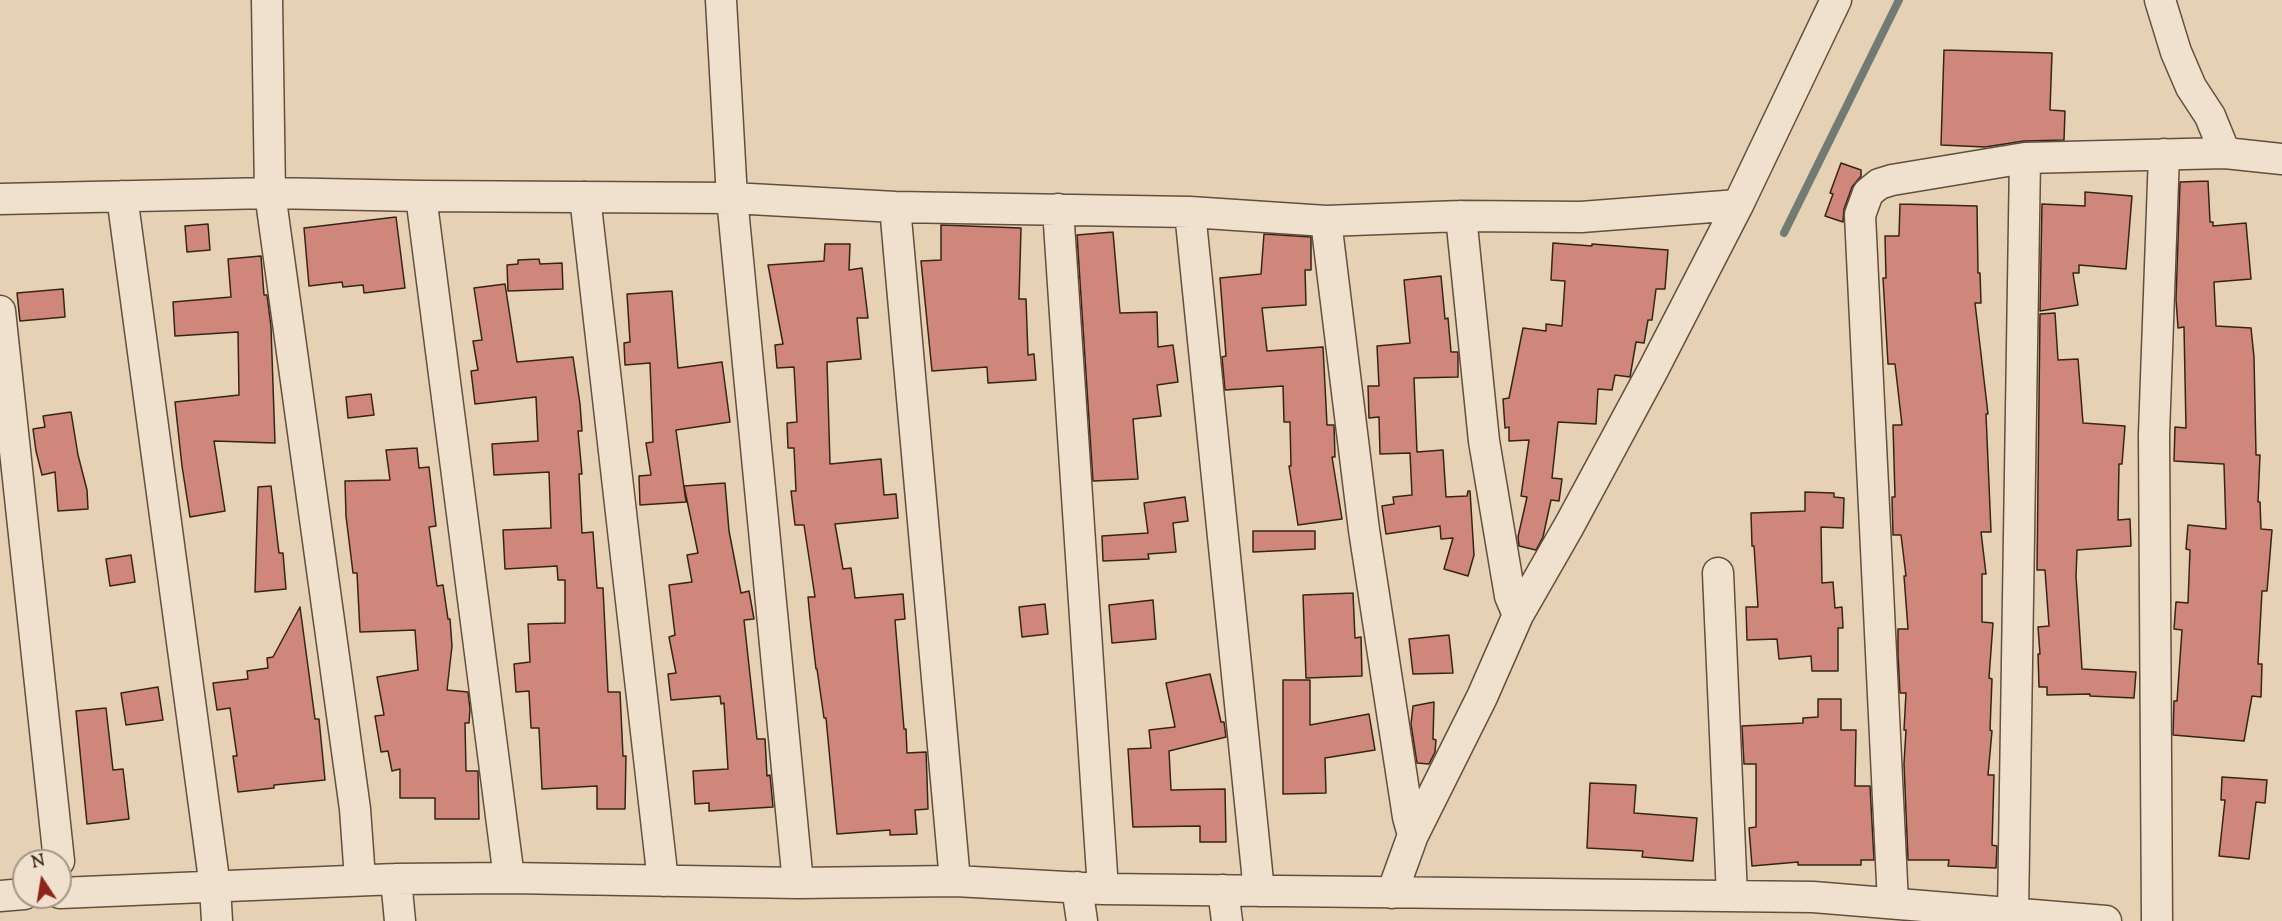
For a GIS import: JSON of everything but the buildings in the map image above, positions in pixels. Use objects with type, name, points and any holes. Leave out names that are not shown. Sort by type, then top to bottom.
[{"type":"street","points":[[267,0],[270,193],[355,809],[360,879]]},
{"type":"street","points":[[721,0],[732,198],[798,883]]},
{"type":"street","points":[[1392,893],[1413,835],[1482,697],[1518,615],[1653,370],[1738,205],[1836,0]]},
{"type":"street","points":[[2160,0],[2176,52],[2191,87],[2210,116],[2225,153]]},
{"type":"street","points":[[1893,903],[1860,215],[1868,193],[1879,184],[2025,158],[2225,153],[2282,159]]},
{"type":"street","points":[[2157,921],[2154,434],[2164,154]]},
{"type":"street","points":[[2013,913],[2025,158]]},
{"type":"street","points":[[0,199],[270,193],[732,198],[895,207],[1190,212],[1326,221],[1461,216],[1581,217],[1738,205]]},
{"type":"street","points":[[122,196],[215,887],[217,921]]},
{"type":"street","points":[[421,196],[509,878]]},
{"type":"street","points":[[585,197],[663,881]]},
{"type":"street","points":[[895,207],[955,880]]},
{"type":"street","points":[[1058,210],[1090,888],[1082,921]]},
{"type":"street","points":[[1190,212],[1259,891]]},
{"type":"street","points":[[1461,216],[1484,441],[1510,596],[1518,615]]},
{"type":"street","points":[[1326,221],[1364,530],[1408,817],[1413,835]]},
{"type":"street","points":[[0,311],[58,849]]},
{"type":"street","points":[[1718,573],[1732,896]]},
{"type":"street","points":[[72,885],[215,887],[360,879],[509,878],[798,883],[955,880],[1090,888],[1392,893],[1638,908],[1732,896],[1812,909],[1893,903],[2013,913],[2055,919],[2106,921]]},
{"type":"street","points":[[396,879],[400,921]]},
{"type":"street","points":[[1223,890],[1227,921]]},
{"type":"waterway","points":[[1784,233],[1899,0]]}]
